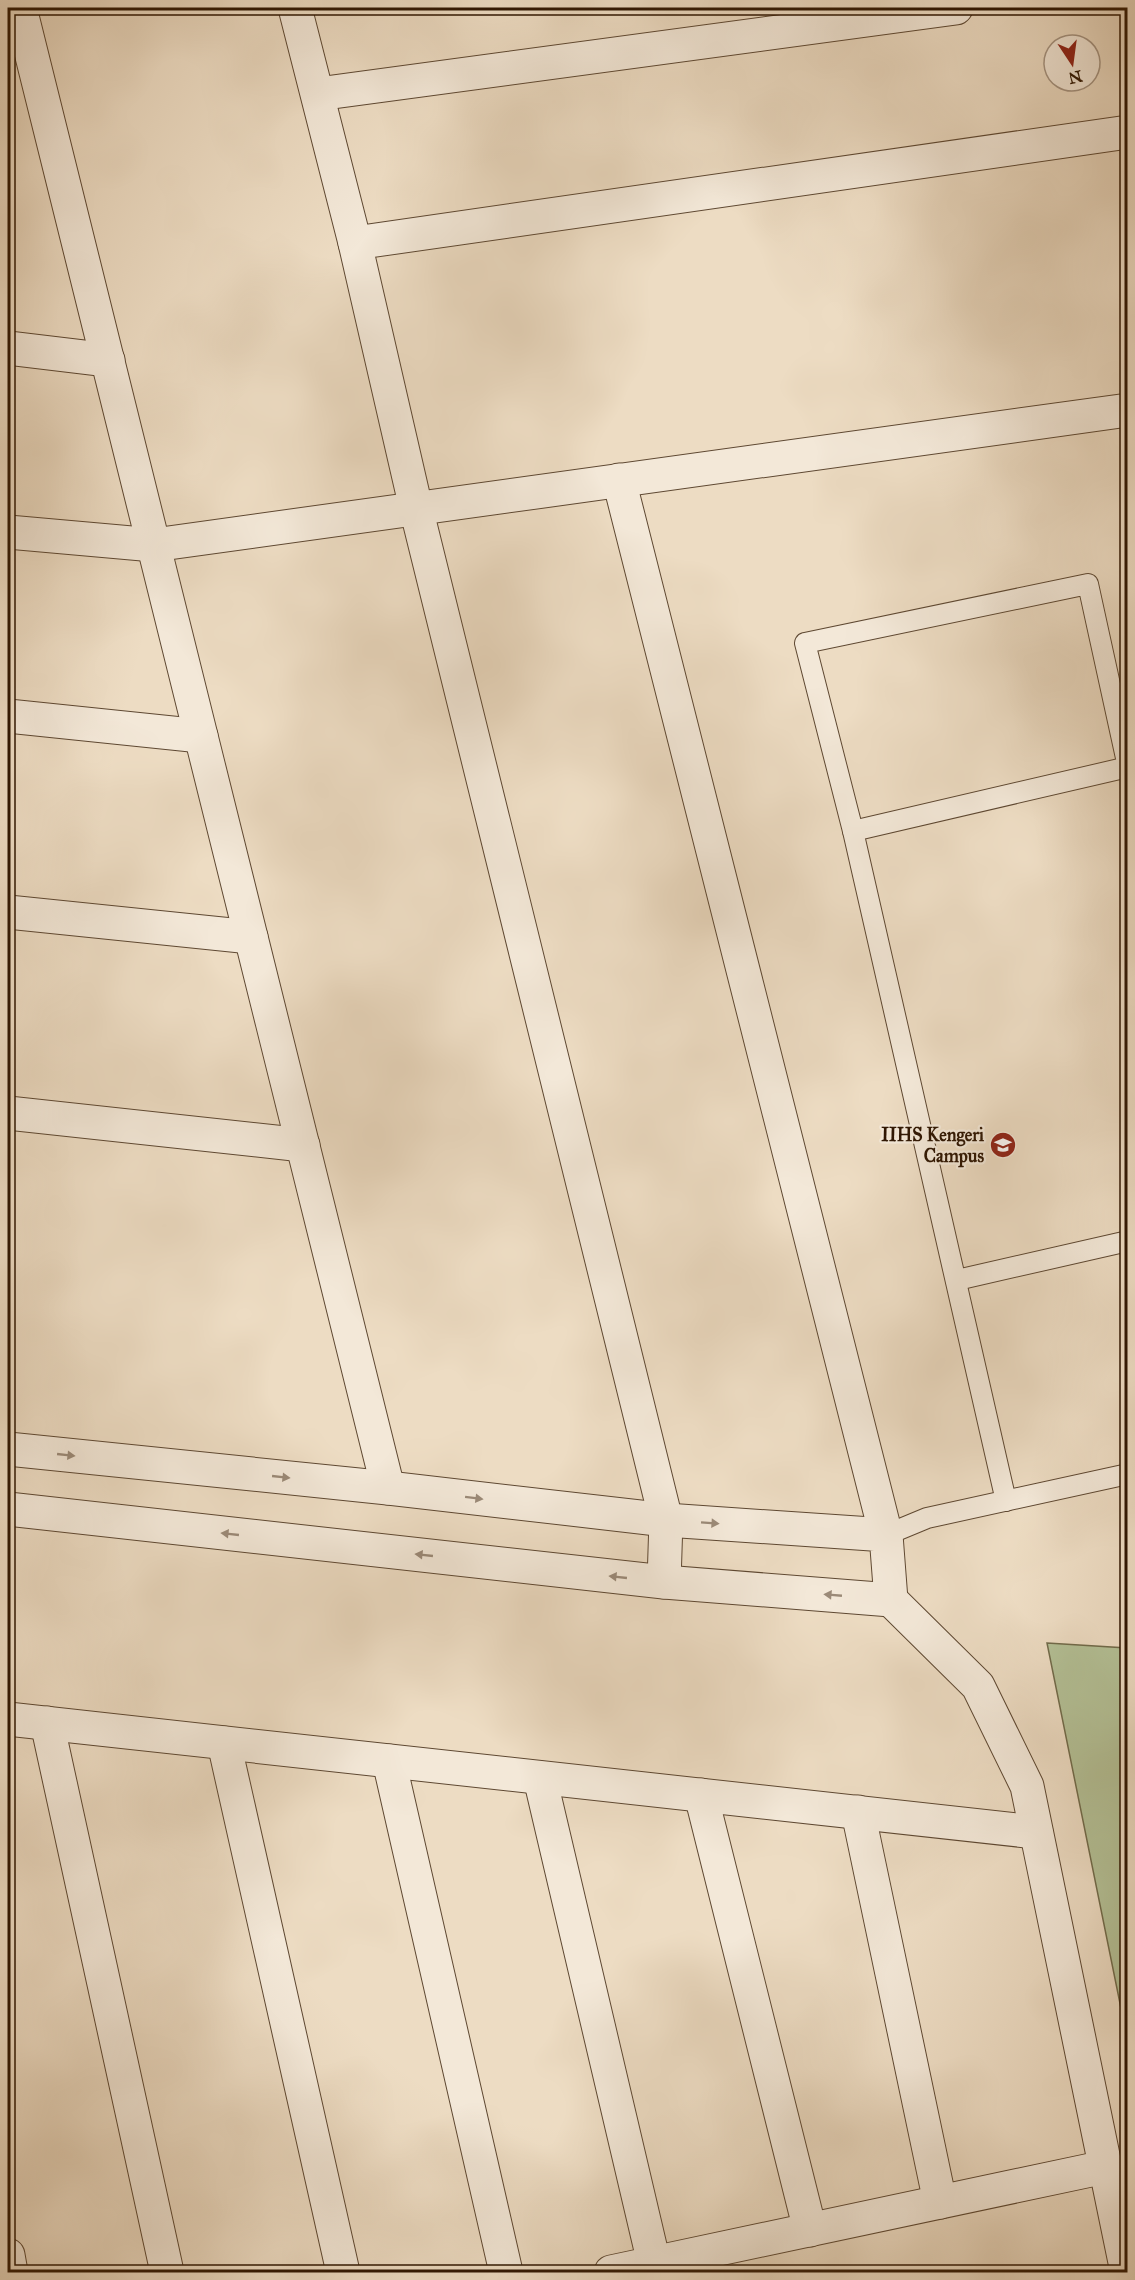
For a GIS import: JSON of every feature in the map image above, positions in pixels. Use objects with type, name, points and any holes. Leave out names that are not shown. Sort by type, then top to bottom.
[{"type":"street","points":[[20,8],[388,1488]]},
{"type":"street","points":[[296,8],[355,243],[416,508],[666,1520],[664,1582]]},
{"type":"street","points":[[318,94],[956,8]]},
{"type":"street","points":[[355,243],[1128,132]]},
{"type":"street","points":[[8,348],[108,360]]},
{"type":"street","points":[[8,532],[154,545],[1128,410]]},
{"type":"street","points":[[619,480],[886,1535],[891,1600]]},
{"type":"street","points":[[8,716],[201,736]]},
{"type":"street","points":[[8,912],[251,937]]},
{"type":"street","points":[[8,1113],[303,1144]]},
{"type":"street","points":[[8,1449],[388,1488],[666,1520],[886,1535]]},
{"type":"street","points":[[8,1509],[664,1582],[891,1600],[978,1686],[1027,1786],[1127,2272]]},
{"type":"street","points":[[8,1719],[1036,1832]]},
{"type":"street","points":[[47,1723],[167,2272]]},
{"type":"street","points":[[224,1743],[343,2272]]},
{"type":"street","points":[[389,1761],[506,2272]]},
{"type":"street","points":[[540,1778],[654,2263]]},
{"type":"street","points":[[701,1795],[810,2230]]},
{"type":"street","points":[[858,1812],[940,2202]]},
{"type":"street","points":[[611,2272],[1105,2168]]},
{"type":"street","points":[[8,2255],[11,2272]]},
{"type":"lane","points":[[853,831],[1128,767],[1088,584],[805,643],[853,831],[1006,1501]]},
{"type":"lane","points":[[957,1280],[1128,1240]]},
{"type":"lane","points":[[886,1535],[927,1518],[1128,1474]]},
{"type":"green space","points":[[1047,1643],[1127,1648],[1127,2038]]},
{"type":"place","name":"IIHS Kengeri Campus","points":[[1003,1145]]}]
